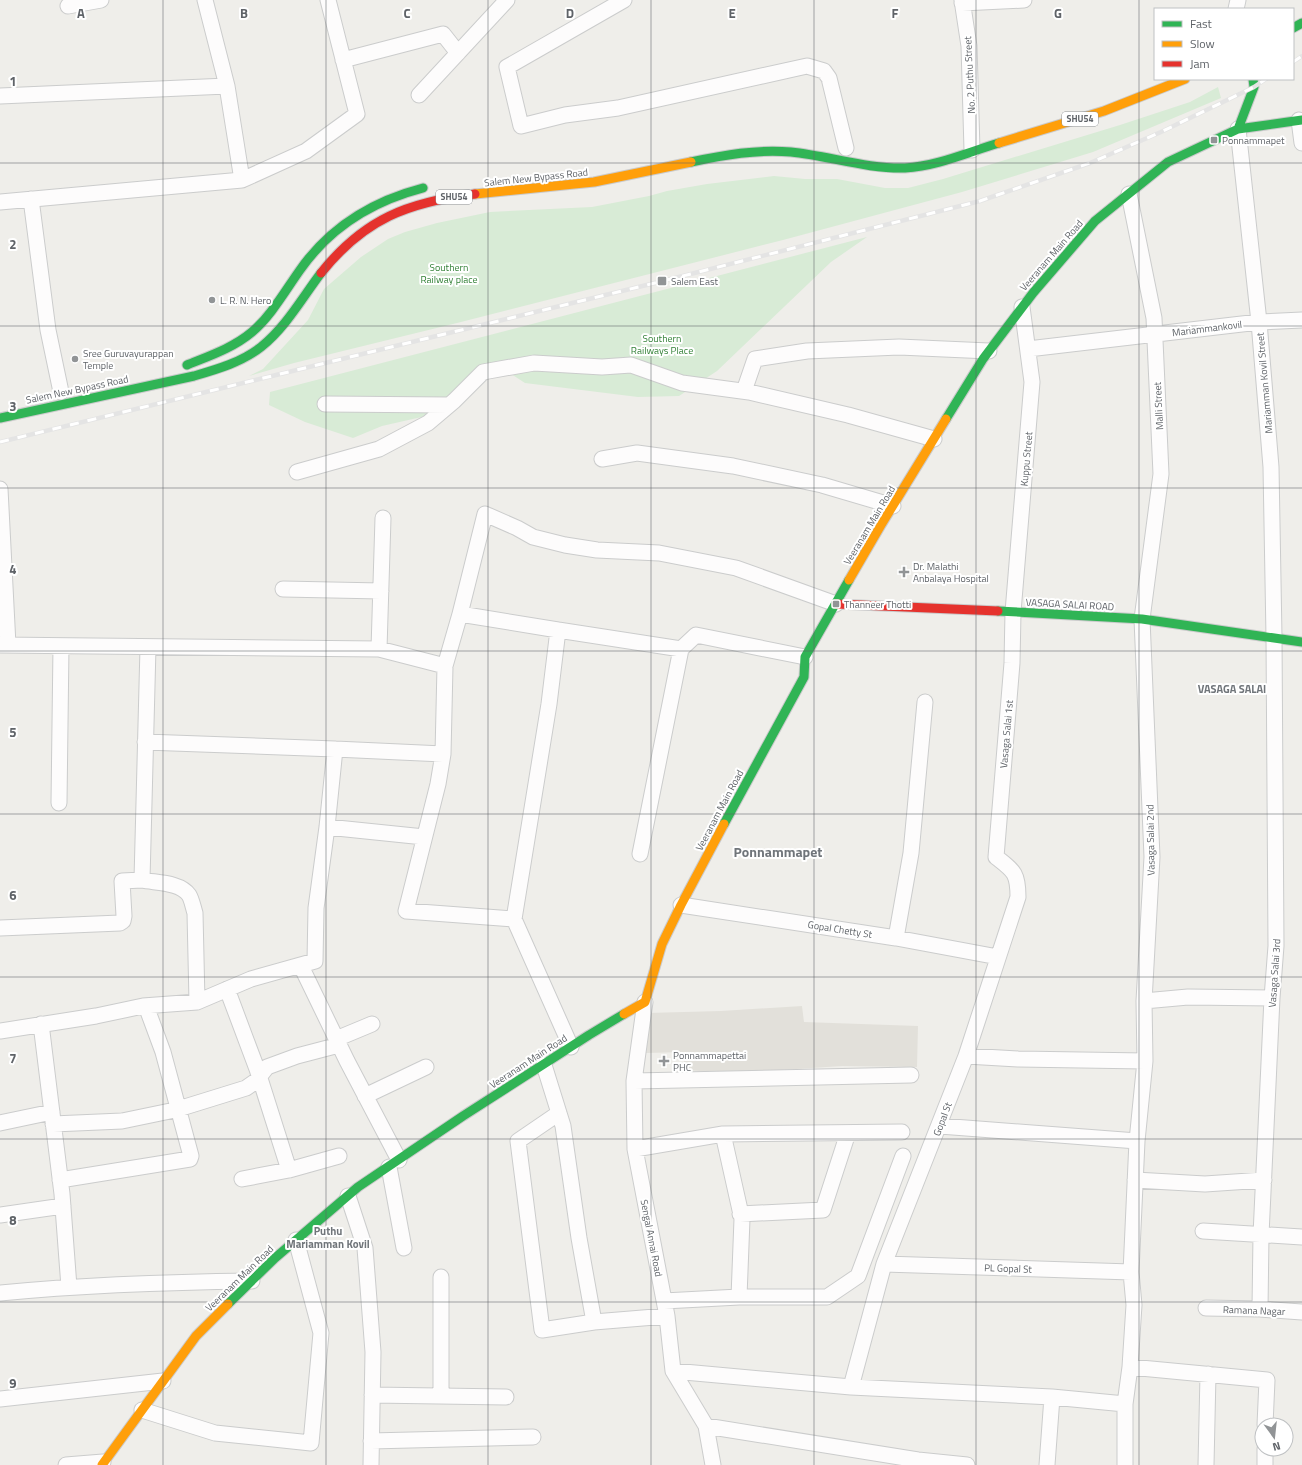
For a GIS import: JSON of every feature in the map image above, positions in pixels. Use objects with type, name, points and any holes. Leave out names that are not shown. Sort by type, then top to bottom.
[{"type":"main road","name":"Salem New Bypass Road","points":[[0,418],[63,403],[198,375],[238,361],[256,351],[284,324],[326,265],[346,243],[381,219],[403,209],[449,198],[476,194],[592,182],[652,171],[724,155],[748,152],[791,152],[813,154],[884,167],[921,166],[1078,120],[1140,98],[1183,80]]},
{"type":"main road","points":[[1238,129],[1254,86],[1253,80]]},
{"type":"main road","name":"Veeranam Main Road","points":[[102,1464],[196,1336],[275,1258],[358,1187],[463,1116],[645,1002],[662,944],[681,905],[804,677],[805,657],[893,506],[989,351],[1022,307],[1095,221],[1168,162],[1238,129],[1300,120]]},
{"type":"main road","name":"Salem New Bypass Road","points":[[939,152],[972,150]]},
{"type":"main road","name":"SHU54","points":[[176,367],[207,357],[227,348],[243,338],[260,324],[308,258],[345,222],[365,209],[387,198],[432,186]]},
{"type":"main road","name":"VASAGA SALAI ROAD","points":[[836,604],[1142,619],[1302,642]]},
{"type":"street","points":[[68,6],[101,0]]},
{"type":"street","points":[[205,0],[227,86],[242,180]]},
{"type":"street","points":[[0,202],[242,180],[306,151],[357,114],[328,0]]},
{"type":"street","points":[[419,95],[507,0]]},
{"type":"street","points":[[624,0],[507,67],[521,126],[565,115],[618,108],[808,66],[824,71],[829,78],[846,148]]},
{"type":"street","points":[[962,2],[1024,0]]},
{"type":"street","name":"No. 2 Puthu Street","points":[[962,2],[969,46],[972,150]]},
{"type":"street","points":[[343,60],[444,34],[458,53]]},
{"type":"street","points":[[0,96],[227,86]]},
{"type":"street","points":[[1300,120],[1302,143]]},
{"type":"street","name":"Mariamman Kovil Street","points":[[1238,129],[1259,322],[1271,467],[1274,637]]},
{"type":"street","name":"Malli Street","points":[[1129,194],[1154,318],[1161,474],[1142,619]]},
{"type":"street","points":[[31,199],[48,330],[61,392]]},
{"type":"street","name":"Kuppu Street","points":[[1013,612],[1032,382],[1022,307]]},
{"type":"street","name":"Mariammankovil","points":[[1028,349],[1259,322],[1302,320]]},
{"type":"street","points":[[744,391],[755,359],[807,350],[899,347],[989,351]]},
{"type":"street","points":[[297,472],[379,449],[428,424],[483,372],[534,363],[602,367],[631,365],[682,382],[744,391],[848,415],[934,439]]},
{"type":"street","points":[[325,404],[449,405]]},
{"type":"street","points":[[602,459],[637,453],[733,466],[822,485],[893,506]]},
{"type":"street","points":[[0,489],[4,645],[379,649],[445,666]]},
{"type":"street","points":[[514,919],[406,911],[443,754],[445,666],[460,614],[485,514],[518,528],[533,537],[565,545],[597,550],[659,553],[736,568],[836,604]]},
{"type":"street","points":[[379,649],[383,518]]},
{"type":"street","points":[[283,589],[381,591]]},
{"type":"street","name":"Vasaga Salai 1st","points":[[996,857],[1012,663],[1013,612]]},
{"type":"street","points":[[460,614],[680,649]]},
{"type":"street","name":"Vasaga Salai 2nd","points":[[1125,1465],[1125,1404],[1130,1367],[1134,1305],[1131,1272],[1137,1141],[1145,1061],[1144,1001],[1152,857],[1142,619]]},
{"type":"street","points":[[558,630],[549,704],[514,919],[571,1047]]},
{"type":"street","points":[[640,854],[680,649],[696,634],[805,657]]},
{"type":"street","name":"Vasaga Salai 3rd","points":[[1260,1309],[1261,1235],[1272,998],[1276,946],[1274,637]]},
{"type":"street","points":[[59,803],[61,646]]},
{"type":"street","points":[[142,880],[148,647]]},
{"type":"street","points":[[896,938],[911,853],[925,702]]},
{"type":"street","points":[[145,742],[443,754]]},
{"type":"street","points":[[0,1030],[146,1006],[197,1002],[251,979],[315,962],[316,908],[327,827],[335,749]]},
{"type":"street","points":[[327,827],[424,837]]},
{"type":"street","name":"Gopal St","points":[[851,1387],[884,1264],[940,1126],[966,1056],[1018,897],[1018,883],[1013,870],[996,857]]},
{"type":"street","points":[[0,928],[120,923],[123,921],[124,916],[122,881],[142,880],[172,885],[188,894],[195,913],[197,1002]]},
{"type":"street","name":"Gopal Chetty St","points":[[681,905],[896,938],[998,957]]},
{"type":"street","points":[[301,966],[364,1096],[394,1164],[404,1248]]},
{"type":"street","points":[[226,989],[260,1077],[290,1170]]},
{"type":"street","points":[[1144,1001],[1188,997],[1272,998]]},
{"type":"street","name":"Sengal Annai Road","points":[[645,1002],[634,1081],[635,1149],[665,1308],[673,1371],[706,1426],[713,1465]]},
{"type":"street","points":[[60,1180],[190,1160],[191,1156],[163,1052],[146,1006]]},
{"type":"street","points":[[41,1024],[63,1206],[69,1287]]},
{"type":"street","points":[[0,1123],[52,1118],[122,1121],[178,1109],[246,1088],[256,1082],[267,1067],[337,1042],[372,1024]]},
{"type":"street","points":[[966,1056],[1018,1059],[1145,1061]]},
{"type":"street","points":[[544,1064],[563,1126],[579,1238],[594,1322]]},
{"type":"street","points":[[364,1096],[426,1067]]},
{"type":"street","points":[[634,1081],[911,1075]]},
{"type":"street","points":[[559,1113],[518,1141],[542,1330],[594,1322],[665,1308],[739,1297],[828,1297],[858,1276],[903,1156]]},
{"type":"street","points":[[940,1126],[1137,1141]]},
{"type":"street","points":[[635,1149],[723,1134],[902,1132]]},
{"type":"street","points":[[740,1214],[823,1210],[848,1133]]},
{"type":"street","points":[[723,1134],[742,1219],[739,1297]]},
{"type":"street","points":[[242,1179],[290,1170],[339,1156]]},
{"type":"street","points":[[1135,1180],[1206,1184],[1264,1180]]},
{"type":"street","points":[[348,1196],[366,1248],[373,1352],[371,1465]]},
{"type":"street","points":[[0,1215],[63,1206]]},
{"type":"street","points":[[1203,1231],[1302,1237]]},
{"type":"street","points":[[142,1410],[215,1433],[311,1443],[321,1333],[296,1240]]},
{"type":"street","name":"PL Gopal St","points":[[884,1264],[1131,1272]]},
{"type":"street","points":[[441,1277],[441,1396]]},
{"type":"street","points":[[0,1293],[69,1287],[148,1283],[252,1281]]},
{"type":"street","name":"Ramana Nagar","points":[[1206,1308],[1260,1309],[1302,1312]]},
{"type":"street","points":[[1130,1367],[1267,1380],[1265,1417]]},
{"type":"street","points":[[673,1371],[851,1387],[1052,1397],[1125,1404]]},
{"type":"street","points":[[1206,1465],[1208,1374]]},
{"type":"street","points":[[0,1400],[163,1381]]},
{"type":"street","points":[[372,1395],[506,1397]]},
{"type":"street","points":[[1047,1465],[1052,1397]]},
{"type":"street","points":[[706,1426],[918,1462],[967,1465]]},
{"type":"street","points":[[371,1441],[533,1437]]},
{"type":"street","points":[[66,1465],[102,1464]]},
{"type":"shaded area","points":[[802,1006],[804,1022],[918,1026],[917,1067],[842,1066],[734,1073],[683,1070],[685,1052],[646,1053],[647,1013],[721,1011]]},
{"type":"green space","name":"Southern Railway place","points":[[1218,87],[1221,98],[1093,152],[962,192],[783,240],[294,363],[249,376],[263,369],[308,320],[324,289],[361,257],[388,239],[405,232],[437,223],[490,212],[592,207],[707,184],[774,176],[805,179],[837,179],[885,188],[908,188],[943,179],[1120,125],[1190,102]]},
{"type":"green space","name":"Southern Railways Place","points":[[867,237],[831,262],[717,371],[679,396],[638,397],[525,383],[497,365],[453,392],[426,416],[382,426],[353,438],[305,422],[269,405],[270,392]]},
{"type":"railway","points":[[1294,61],[1302,56]]},
{"type":"railway","points":[[0,442],[659,282],[980,201],[1090,163],[1161,132],[1254,87],[1264,80]]},
{"type":"traffic: fast","points":[[1294,27],[1302,23]]},
{"type":"traffic: fast","points":[[946,419],[983,359],[1033,293],[1095,221],[1168,162],[1238,129],[1254,87],[1253,80]]},
{"type":"traffic: fast","points":[[1238,129],[1302,120]]},
{"type":"traffic: fast","points":[[691,162],[741,153],[778,151],[876,166],[905,168],[941,162],[999,143]]},
{"type":"traffic: fast","points":[[187,365],[237,343],[259,326],[272,311],[312,255],[339,229],[370,208],[405,193],[423,188]]},
{"type":"traffic: fast","points":[[0,418],[194,376],[238,361],[261,347],[278,331],[321,273]]},
{"type":"traffic: fast","points":[[724,824],[804,677],[805,657],[849,580]]},
{"type":"traffic: fast","points":[[998,611],[1142,619],[1302,642]]},
{"type":"traffic: fast","points":[[228,1304],[275,1258],[358,1187],[463,1116],[624,1014]]},
{"type":"traffic: slow","points":[[999,143],[1104,111],[1182,80]]},
{"type":"traffic: slow","points":[[475,194],[594,182],[691,162]]},
{"type":"traffic: slow","points":[[849,580],[946,419]]},
{"type":"traffic: slow","points":[[624,1014],[645,1002],[662,944],[724,824]]},
{"type":"traffic: slow","points":[[102,1465],[196,1336],[228,1304]]},
{"type":"traffic: jam","points":[[321,273],[337,254],[354,239],[371,226],[389,216],[408,208],[429,202],[475,194]]},
{"type":"traffic: jam","points":[[836,604],[998,611]]},
{"type":"place","name":"Ponnammapet","points":[[1214,140]]},
{"type":"place","name":"Salem East","points":[[662,281]]},
{"type":"place","name":"L. R. N. Hero","points":[[212,300]]},
{"type":"place","name":"Sree Guruvayurappan Temple","points":[[75,359]]},
{"type":"place","name":"Dr. Malathi Anbalaya Hospital","points":[[904,572]]},
{"type":"place","name":"Thanneer Thotti","points":[[836,604]]},
{"type":"place","name":"Ponnammapettai PHC","points":[[664,1061]]},
{"type":"district","name":"VASAGA SALAI","points":[[1232,689]]},
{"type":"district","name":"Ponnammapet","points":[[778,852]]},
{"type":"district","name":"Puthu Mariamman Kovil","points":[[328,1237]]}]
